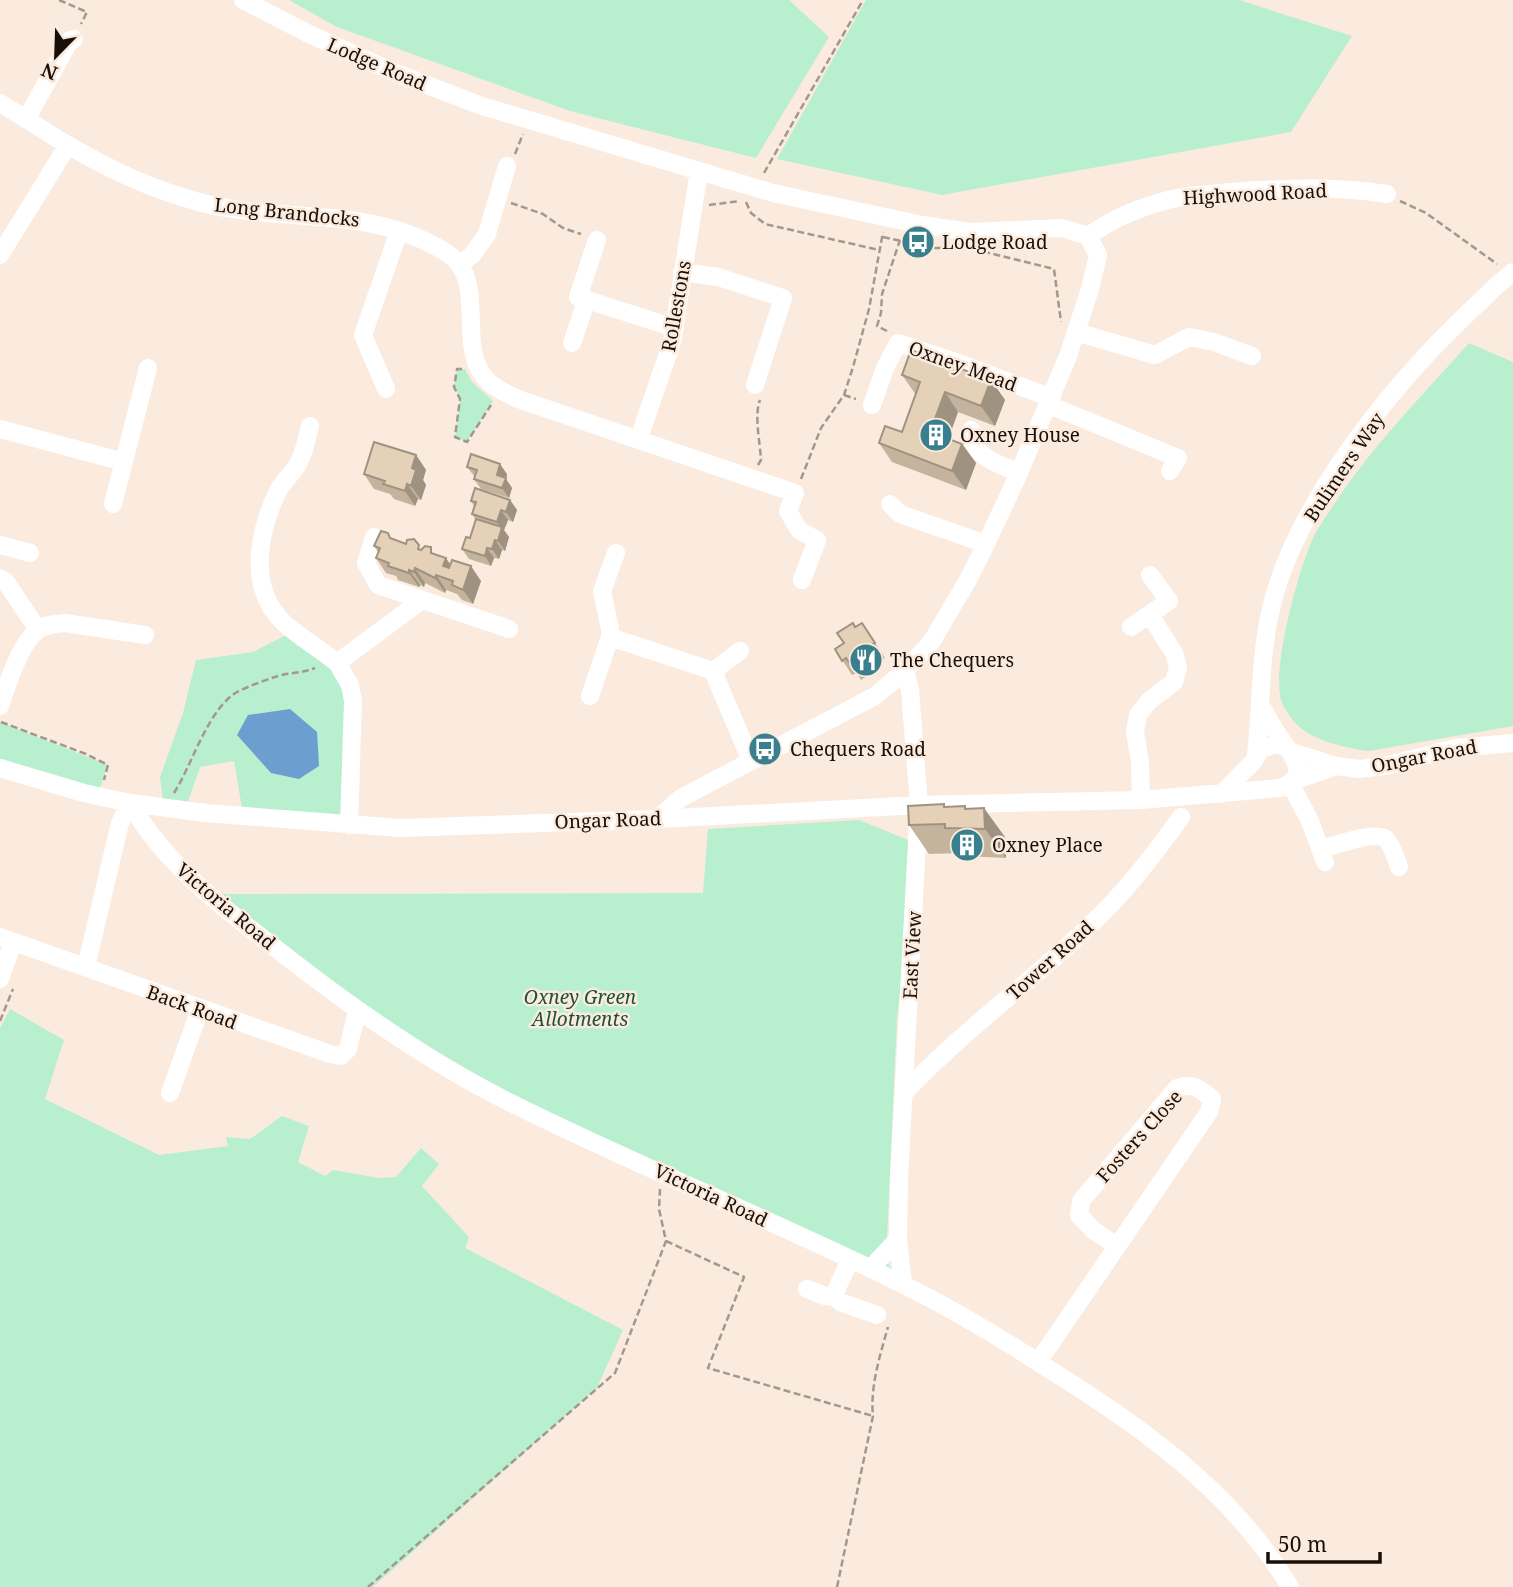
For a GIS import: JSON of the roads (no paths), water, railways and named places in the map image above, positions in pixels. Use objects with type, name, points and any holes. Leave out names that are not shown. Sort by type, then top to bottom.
[{"type":"street","name":"Lodge Road","points":[[243,0],[311,35],[391,71],[528,121],[883,227],[970,232],[1062,228],[1088,236]]},
{"type":"street","points":[[27,118],[70,40],[74,39]]},
{"type":"street","name":"Long Brandocks","points":[[0,103],[68,145],[146,183],[201,202],[251,212],[367,221],[399,231],[446,253],[460,265]]},
{"type":"street","points":[[0,255],[68,145]]},
{"type":"street","points":[[507,166],[482,245],[460,265],[468,283],[473,351],[478,367],[489,383],[518,399],[795,493],[788,510],[799,530],[817,540],[802,580]]},
{"type":"street","name":"Rollestons","points":[[639,438],[669,355],[699,171]]},
{"type":"street","name":"Highwood Road","points":[[1088,236],[1106,224],[1140,210],[1170,199],[1195,195],[1315,189],[1362,190],[1387,194]]},
{"type":"street","points":[[386,389],[363,335],[399,231]]},
{"type":"street","points":[[657,819],[681,798],[875,696],[920,657],[950,612],[986,544],[1050,402],[1069,331],[1094,275],[1098,255],[1088,236]]},
{"type":"street","points":[[597,240],[578,297],[675,328]]},
{"type":"street","points":[[682,272],[718,277],[783,298],[755,384]]},
{"type":"street","name":"Bulimers Way","points":[[1254,759],[1270,613],[1280,576],[1298,536],[1322,493],[1358,440],[1401,385],[1448,333],[1511,273]]},
{"type":"street","points":[[572,343],[587,299]]},
{"type":"street","points":[[1069,331],[1155,355],[1189,337],[1214,342],[1252,356]]},
{"type":"street","name":"Oxney Mead","points":[[872,405],[885,368],[898,343],[953,360],[1178,458],[1170,471]]},
{"type":"street","points":[[113,505],[149,368]]},
{"type":"street","points":[[310,426],[299,463],[278,491],[261,541],[258,560],[261,582],[275,614],[337,663],[350,685],[352,701],[349,825]]},
{"type":"street","points":[[0,429],[124,462]]},
{"type":"street","points":[[971,430],[971,439],[981,454],[1019,473]]},
{"type":"street","points":[[890,504],[900,514],[986,544]]},
{"type":"street","points":[[374,537],[366,563],[378,585],[509,629]]},
{"type":"street","points":[[0,545],[30,553]]},
{"type":"street","points":[[590,696],[610,637],[602,591],[615,553]]},
{"type":"street","points":[[1131,627],[1169,601],[1150,575]]},
{"type":"street","points":[[0,578],[6,582],[38,630]]},
{"type":"street","points":[[337,663],[422,600]]},
{"type":"street","points":[[1141,800],[1140,762],[1135,732],[1138,715],[1149,701],[1174,682],[1178,667],[1174,653],[1150,615]]},
{"type":"street","points":[[0,706],[23,651],[38,630],[52,624],[65,623],[145,635]]},
{"type":"street","points":[[610,637],[713,671],[751,761]]},
{"type":"street","points":[[713,671],[740,651]]},
{"type":"street","name":"East View","points":[[903,1284],[898,1238],[899,1178],[919,805],[910,690],[905,671]]},
{"type":"street","points":[[1254,759],[1257,780],[1263,786],[1286,784],[1298,767],[1261,706]]},
{"type":"street","name":"Ongar Road","points":[[1254,759],[1269,745],[1277,744],[1336,766],[1359,769],[1385,766],[1455,748],[1513,743]]},
{"type":"street","points":[[1221,794],[1254,759]]},
{"type":"street","name":"Ongar Road","points":[[0,768],[130,803],[400,828],[657,819],[919,805],[1141,800],[1221,794],[1286,784],[1336,766]]},
{"type":"street","points":[[1286,784],[1310,821],[1323,855],[1371,836],[1380,836],[1386,838],[1390,844],[1399,867]]},
{"type":"street","points":[[86,967],[120,823],[130,803]]},
{"type":"street","name":"Victoria Road","points":[[130,803],[156,844],[172,860],[254,932],[357,1012],[506,1101],[903,1284],[1038,1362],[1118,1413],[1214,1490],[1259,1539],[1290,1587]]},
{"type":"street","name":"Tower Road","points":[[905,1091],[938,1057],[1089,927],[1142,872],[1181,817]]},
{"type":"street","points":[[0,979],[7,939]]},
{"type":"street","name":"Back Road","points":[[7,939],[126,984],[160,993],[330,1055],[341,1056],[348,1049],[357,1012]]},
{"type":"street","points":[[170,1093],[200,1009]]},
{"type":"street","name":"Fosters Close","points":[[1038,1362],[1209,1112],[1212,1098],[1200,1088],[1187,1085],[1177,1088],[1081,1201],[1079,1215],[1093,1230],[1117,1246]]},
{"type":"street","points":[[870,1269],[898,1238]]},
{"type":"street","points":[[835,1297],[850,1260]]},
{"type":"street","points":[[807,1289],[835,1297],[840,1302],[883,1319]]},
{"type":"water","points":[[290,709],[317,732],[319,766],[299,779],[271,773],[237,735],[248,715]]},
{"type":"place","name":"Lodge Road","points":[[918,242]]},
{"type":"place","name":"Oxney House","points":[[936,435]]},
{"type":"place","name":"The Chequers","points":[[866,660]]},
{"type":"place","name":"Chequers Road","points":[[765,749]]},
{"type":"place","name":"Oxney Place","points":[[967,845]]},
{"type":"park label","name":"Oxney Green Allotments","points":[[580,1008]]}]
